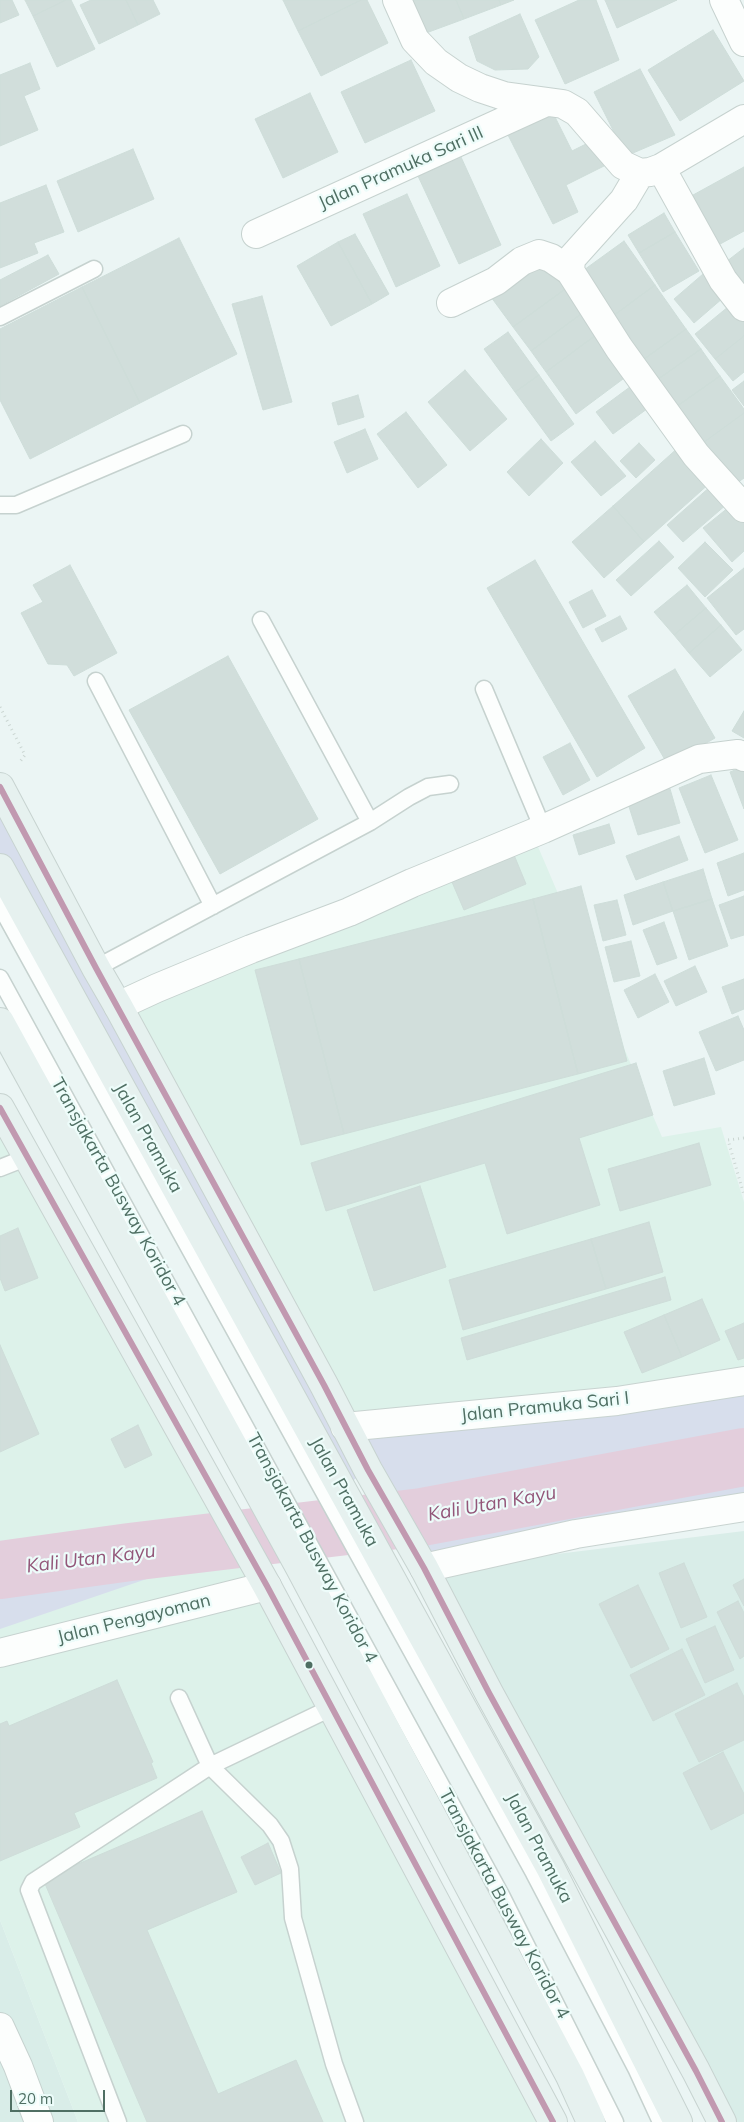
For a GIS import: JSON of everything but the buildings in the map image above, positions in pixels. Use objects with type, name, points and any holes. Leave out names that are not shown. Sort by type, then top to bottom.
[{"type":"main road","name":"Jalan Pramuka","points":[[0,786],[96,968],[296,1333],[345,1427],[420,1561],[722,2122]]},
{"type":"main road","name":"Jalan Pramuka","points":[[0,868],[248,1319],[343,1510],[376,1571],[425,1638],[551,1869],[678,2122]]},
{"type":"main road","points":[[0,1022],[299,1566],[565,2067],[592,2122]]},
{"type":"main road","points":[[0,1108],[7,1135],[28,1157],[226,1510],[333,1707],[553,2122]]},
{"type":"main road","points":[[248,1319],[296,1333]]},
{"type":"street","points":[[396,0],[415,40],[436,62],[480,88],[504,96],[563,104],[577,112],[623,164],[651,171],[723,280],[744,307]]},
{"type":"street","points":[[724,0],[744,42]]},
{"type":"street","name":"Jalan Pramuka Sari III","points":[[256,234],[546,102]]},
{"type":"street","points":[[570,271],[571,259],[651,171],[744,119]]},
{"type":"street","points":[[451,303],[496,281],[522,261],[539,254],[551,258],[570,271],[619,348],[696,455],[744,508]]},
{"type":"street","points":[[118,1006],[225,960],[340,916],[412,883],[542,830],[699,759],[738,754],[744,757]]},
{"type":"street","name":"Jalan Pramuka Sari I","points":[[345,1427],[617,1401],[744,1381]]},
{"type":"street","points":[[420,1561],[744,1507]]},
{"type":"street","name":"Jalan Pengayoman","points":[[0,1652],[262,1576]]},
{"type":"street","points":[[0,2027],[18,2066],[39,2122]]},
{"type":"lane","points":[[0,317],[94,269]]},
{"type":"lane","points":[[0,505],[16,505],[183,434]]},
{"type":"lane","points":[[261,620],[370,822]]},
{"type":"lane","points":[[96,681],[213,906]]},
{"type":"lane","points":[[484,689],[542,830]]},
{"type":"lane","points":[[96,968],[370,822],[428,787],[450,784]]},
{"type":"lane","name":"Transjakarta Busway Koridor 4","points":[[0,905],[343,1510]]},
{"type":"lane","name":"Transjakarta Busway Koridor 4","points":[[0,978],[506,1903],[615,2122]]},
{"type":"lane","points":[[0,1168],[28,1157]]},
{"type":"lane","name":"Transjakarta Busway Koridor 4","points":[[376,1571],[636,2068],[661,2122]]},
{"type":"lane","points":[[179,1698],[210,1766],[270,1825],[281,1841],[290,1869],[293,1918],[334,2064],[355,2122]]},
{"type":"lane","points":[[118,2122],[29,1890],[31,1885],[210,1766],[333,1707]]},
{"type":"path","points":[[0,707],[25,755]]},
{"type":"path","points":[[744,1138],[728,1140],[744,1195]]},
{"type":"shaded area","points":[[0,786],[345,1427],[744,1379],[744,1503],[427,1563],[368,1470],[342,1488],[0,867]]},
{"type":"shaded area","points":[[536,842],[662,1137],[721,1127],[744,1202],[744,1377],[345,1427],[118,1006]]},
{"type":"shaded area","points":[[0,1099],[553,2122],[78,2122],[0,1920]]},
{"type":"shaded area","points":[[744,1531],[744,2122],[717,2122],[427,1570]]},
{"type":"shaded area","points":[[151,1561],[170,1571],[0,1629],[0,1591]]},
{"type":"shaded area","points":[[0,1920],[78,2122],[0,2122]]},
{"type":"waterway","name":"Kali Utan Kayu","points":[[0,1570],[130,1552],[422,1517],[744,1457]]},
{"type":"transit line","points":[[0,787],[96,968],[324,1385],[368,1470],[424,1568],[489,1693],[722,2122]]},
{"type":"transit line","points":[[0,1108],[267,1586],[553,2122]]}]
